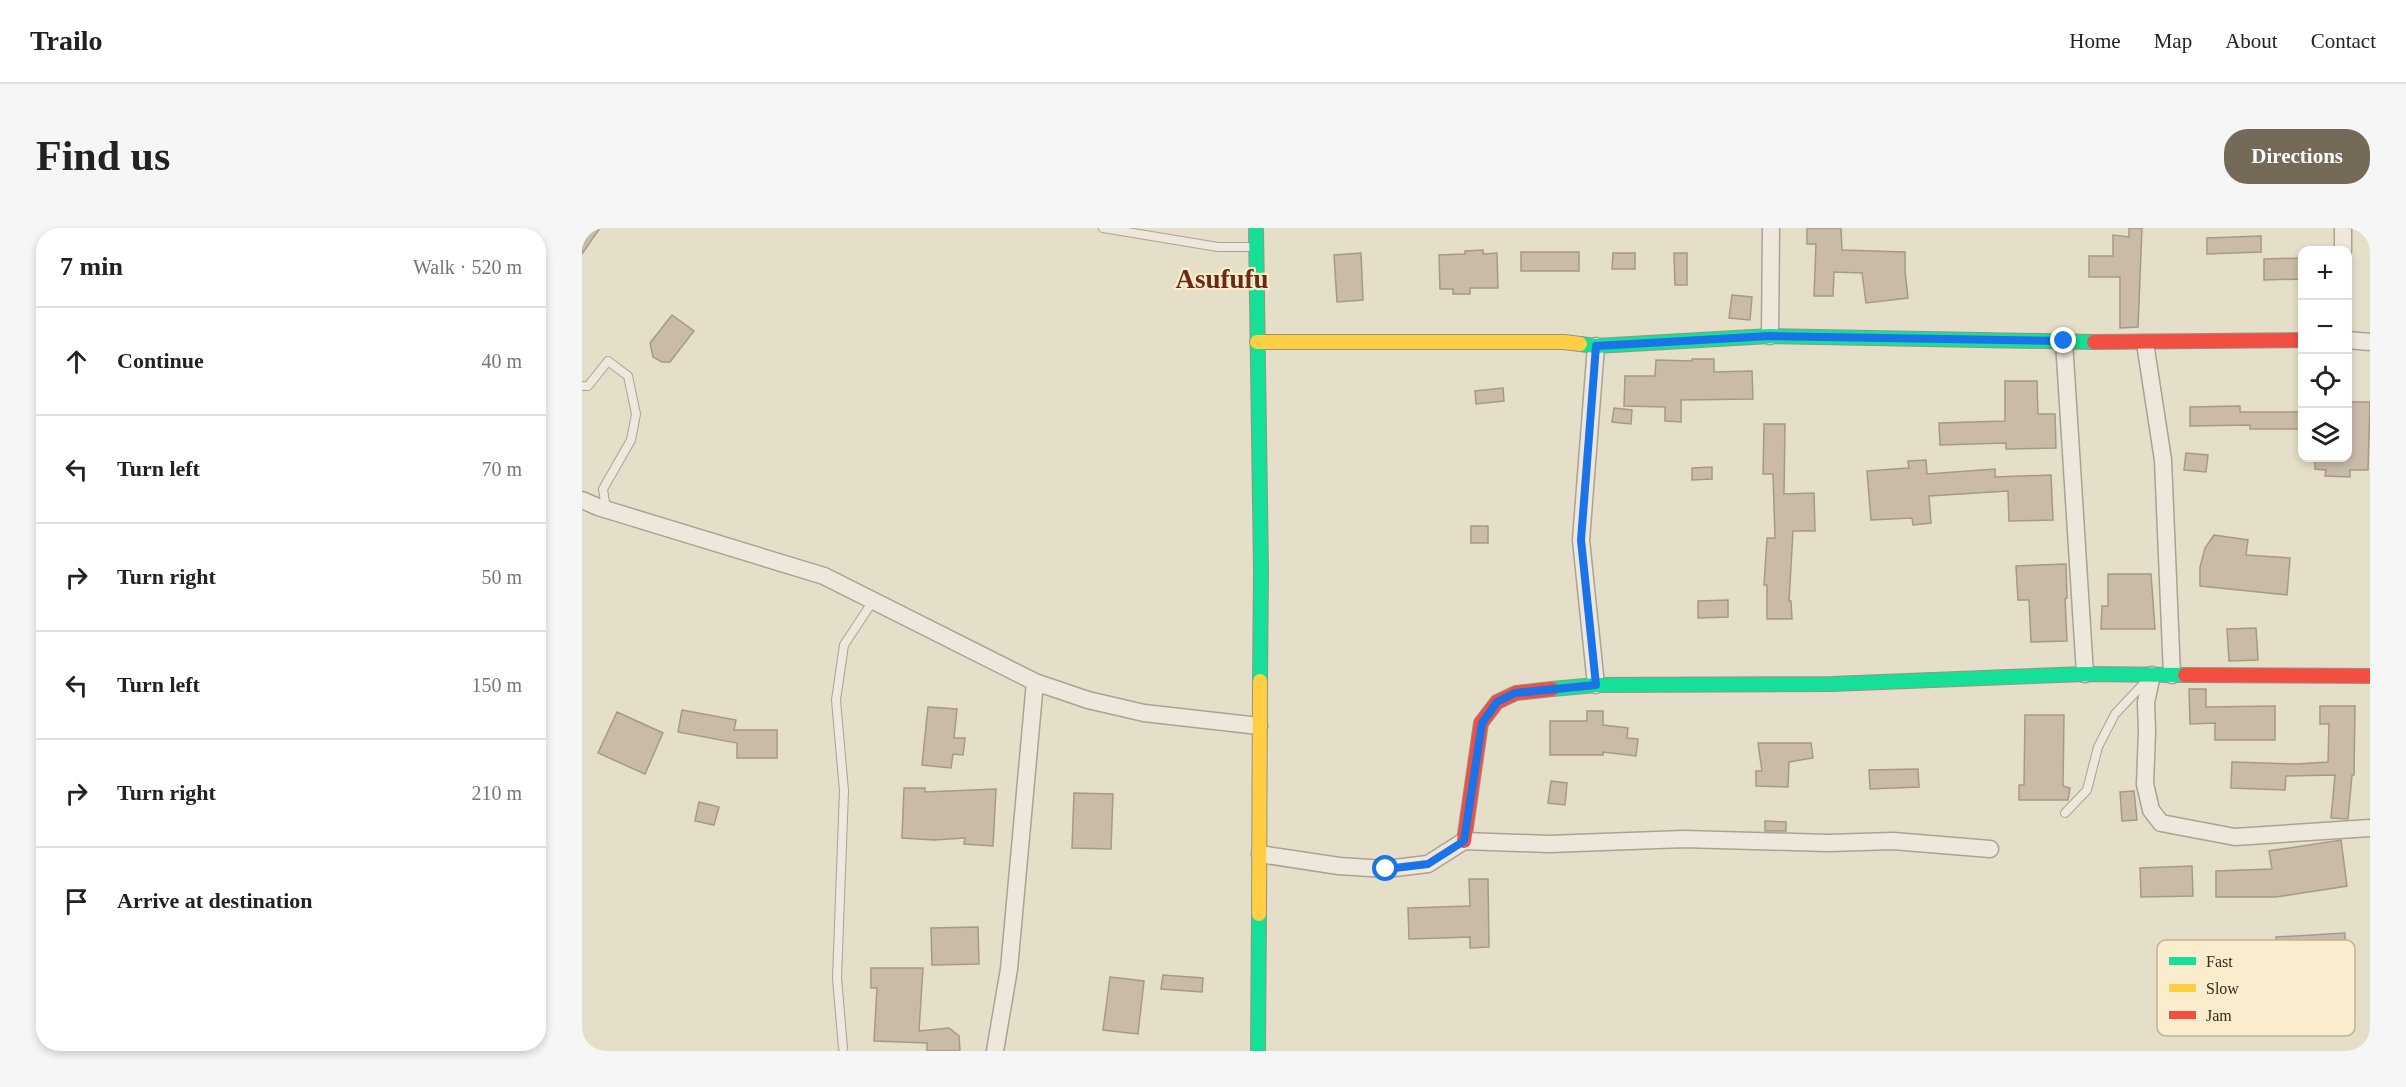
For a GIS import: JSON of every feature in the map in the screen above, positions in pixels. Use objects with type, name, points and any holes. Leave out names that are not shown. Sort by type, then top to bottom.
[{"type":"main road","points":[[1256,228],[1261,570],[1258,1051]]},
{"type":"main road","points":[[1257,342],[1564,342],[1596,346],[1770,336],[2145,343],[2298,340]]},
{"type":"main road","points":[[1464,841],[1482,723],[1497,702],[1515,693],[1596,685],[1831,684],[2085,674],[2370,676]]},
{"type":"street","points":[[1770,336],[1771,228]]},
{"type":"street","points":[[2343,228],[2343,246]]},
{"type":"street","points":[[2352,340],[2370,342]]},
{"type":"street","points":[[2064,341],[2085,674]]},
{"type":"street","points":[[2145,343],[2163,460],[2172,675]]},
{"type":"street","points":[[1596,346],[1581,540],[1596,685]]},
{"type":"street","points":[[582,500],[606,510],[824,576],[1035,682],[1088,700],[1144,713],[1259,726]]},
{"type":"street","points":[[2152,675],[2146,702],[2145,784],[2151,810],[2161,823],[2235,837],[2370,828]]},
{"type":"street","points":[[995,1051],[1009,969],[1035,682]]},
{"type":"street","points":[[1260,854],[1339,866],[1386,869],[1428,864],[1464,841],[1548,844],[1684,839],[1828,843],[1893,842],[1990,849]]},
{"type":"lane","points":[[1103,228],[1218,246],[1256,247]]},
{"type":"lane","points":[[582,386],[588,386],[608,361],[628,376],[636,414],[631,440],[603,489],[606,510]]},
{"type":"lane","points":[[843,1048],[837,978],[844,791],[836,700],[844,645],[873,601]]},
{"type":"lane","points":[[2065,813],[2087,790],[2098,747],[2115,714],[2152,675]]},
{"type":"building","points":[[582,228],[600,228],[582,254]]},
{"type":"building","points":[[1807,228],[1841,228],[1842,250],[1905,252],[1908,298],[1866,303],[1862,273],[1834,272],[1833,296],[1814,296],[1816,244],[1807,244]]},
{"type":"building","points":[[2129,228],[2142,228],[2138,327],[2120,328],[2120,277],[2089,277],[2089,256],[2113,256],[2113,235],[2129,237]]},
{"type":"building","points":[[2261,236],[2261,252],[2207,254],[2207,238]]},
{"type":"building","points":[[1483,250],[1483,254],[1497,253],[1498,288],[1470,288],[1470,294],[1453,294],[1453,289],[1440,289],[1439,255],[1465,254],[1465,251]]},
{"type":"building","points":[[1521,252],[1579,252],[1579,271],[1521,271]]},
{"type":"building","points":[[1361,253],[1363,300],[1337,302],[1334,255]]},
{"type":"building","points":[[1613,253],[1635,253],[1635,269],[1612,269]]},
{"type":"building","points":[[1674,253],[1687,253],[1687,285],[1675,285]]},
{"type":"building","points":[[2298,258],[2298,279],[2264,280],[2264,259]]},
{"type":"building","points":[[1732,295],[1752,297],[1750,320],[1729,318]]},
{"type":"building","points":[[672,315],[694,331],[670,362],[662,362],[653,357],[650,343]]},
{"type":"building","points":[[1692,359],[1714,359],[1714,372],[1752,371],[1753,399],[1681,400],[1681,422],[1665,421],[1665,407],[1624,406],[1625,376],[1655,376],[1656,360],[1692,361]]},
{"type":"building","points":[[2005,381],[2037,381],[2038,414],[2055,414],[2056,448],[2006,449],[2006,443],[1940,445],[1939,423],[2005,421]]},
{"type":"building","points":[[1503,388],[1504,401],[1476,404],[1475,391]]},
{"type":"building","points":[[2352,402],[2370,402],[2368,470],[2350,470],[2350,477],[2325,476],[2326,470],[2315,469],[2315,462],[2352,462]]},
{"type":"building","points":[[2240,406],[2240,412],[2298,412],[2298,429],[2250,429],[2250,425],[2190,426],[2190,407]]},
{"type":"building","points":[[1614,408],[1632,410],[1631,424],[1612,422]]},
{"type":"building","points":[[1764,424],[1785,424],[1784,494],[1814,493],[1815,531],[1793,531],[1789,601],[1791,601],[1792,619],[1767,619],[1767,585],[1764,585],[1767,538],[1775,538],[1773,474],[1763,474]]},
{"type":"building","points":[[2186,453],[2208,455],[2206,472],[2184,470]]},
{"type":"building","points":[[1926,460],[1927,474],[1995,469],[1995,477],[2051,475],[2053,520],[2009,521],[2008,491],[1929,496],[1931,523],[1913,525],[1912,518],[1871,520],[1867,471],[1909,468],[1908,461]]},
{"type":"building","points":[[1712,467],[1712,479],[1692,480],[1692,468]]},
{"type":"building","points":[[1471,526],[1488,526],[1488,543],[1471,543]]},
{"type":"building","points":[[2214,535],[2248,540],[2246,555],[2290,558],[2287,595],[2200,586],[2200,567],[2205,548]]},
{"type":"building","points":[[2066,564],[2067,641],[2031,642],[2029,600],[2018,600],[2016,566]]},
{"type":"building","points":[[2108,574],[2151,574],[2155,629],[2101,629],[2102,606],[2108,606]]},
{"type":"building","points":[[1728,600],[1728,617],[1698,618],[1698,601]]},
{"type":"building","points":[[2256,628],[2258,660],[2229,661],[2227,629]]},
{"type":"building","points":[[2189,689],[2206,689],[2206,707],[2275,706],[2275,740],[2215,740],[2215,723],[2190,724]]},
{"type":"building","points":[[2320,706],[2355,706],[2354,775],[2352,775],[2348,819],[2331,818],[2335,775],[2286,776],[2285,790],[2231,788],[2232,762],[2297,764],[2328,762],[2329,724],[2320,724]]},
{"type":"building","points":[[928,707],[957,709],[954,738],[965,738],[963,755],[953,754],[951,768],[922,765]]},
{"type":"building","points":[[682,710],[736,720],[734,730],[777,730],[777,758],[737,758],[737,743],[678,732]]},
{"type":"building","points":[[1587,711],[1603,711],[1603,725],[1628,728],[1627,738],[1638,739],[1636,756],[1603,752],[1603,755],[1550,755],[1550,721],[1587,721]]},
{"type":"building","points":[[617,712],[663,733],[645,774],[598,753]]},
{"type":"building","points":[[2025,715],[2064,715],[2063,786],[2070,788],[2068,800],[2019,800],[2019,785],[2024,785]]},
{"type":"building","points":[[1758,743],[1811,743],[1813,758],[1789,762],[1788,787],[1756,786],[1756,771],[1762,771]]},
{"type":"building","points":[[1918,769],[1919,787],[1870,789],[1869,770]]},
{"type":"building","points":[[1551,781],[1567,783],[1565,805],[1548,803]]},
{"type":"building","points":[[904,788],[925,788],[925,792],[996,789],[993,846],[964,844],[965,838],[934,840],[902,838]]},
{"type":"building","points":[[2134,791],[2137,820],[2122,821],[2120,792]]},
{"type":"building","points":[[1074,793],[1113,794],[1111,849],[1072,848]]},
{"type":"building","points":[[699,802],[719,807],[714,825],[695,821]]},
{"type":"building","points":[[1765,821],[1786,822],[1786,831],[1765,831]]},
{"type":"building","points":[[2341,840],[2347,886],[2276,897],[2216,897],[2216,871],[2272,869],[2269,851]]},
{"type":"building","points":[[2192,866],[2193,896],[2141,897],[2140,868]]},
{"type":"building","points":[[1469,879],[1488,879],[1489,947],[1470,948],[1470,937],[1409,939],[1408,908],[1470,906]]},
{"type":"building","points":[[978,927],[979,964],[932,965],[931,928]]},
{"type":"building","points":[[2345,933],[2345,940],[2276,940],[2276,937]]},
{"type":"building","points":[[871,968],[923,968],[919,1031],[949,1028],[959,1036],[960,1051],[927,1051],[927,1043],[874,1041],[877,988],[871,988]]},
{"type":"building","points":[[1163,975],[1203,978],[1202,992],[1161,989]]},
{"type":"building","points":[[1110,977],[1144,981],[1138,1034],[1103,1030]]},
{"type":"traffic: fast","points":[[1256,228],[1261,570],[1260,681]]},
{"type":"traffic: fast","points":[[1580,344],[1596,346],[1770,336],[2094,342]]},
{"type":"traffic: fast","points":[[1552,689],[1596,685],[1831,684],[2085,674],[2185,675]]},
{"type":"traffic: fast","points":[[1258,1051],[1259,914]]},
{"type":"traffic: slow","points":[[1257,342],[1564,342],[1580,344]]},
{"type":"traffic: slow","points":[[1259,914],[1260,681]]},
{"type":"traffic: jam","points":[[2094,342],[2298,340]]},
{"type":"traffic: jam","points":[[2185,675],[2370,676]]},
{"type":"traffic: jam","points":[[1464,841],[1481,723],[1497,702],[1516,693],[1552,689]]},
{"type":"district","name":"Asufufu","points":[[1222,279]]},
{"type":"route","points":[[1386,869],[1428,864],[1464,841],[1482,723],[1497,702],[1515,693],[1596,685],[1581,540],[1596,346],[1770,336],[2064,341]]}]
